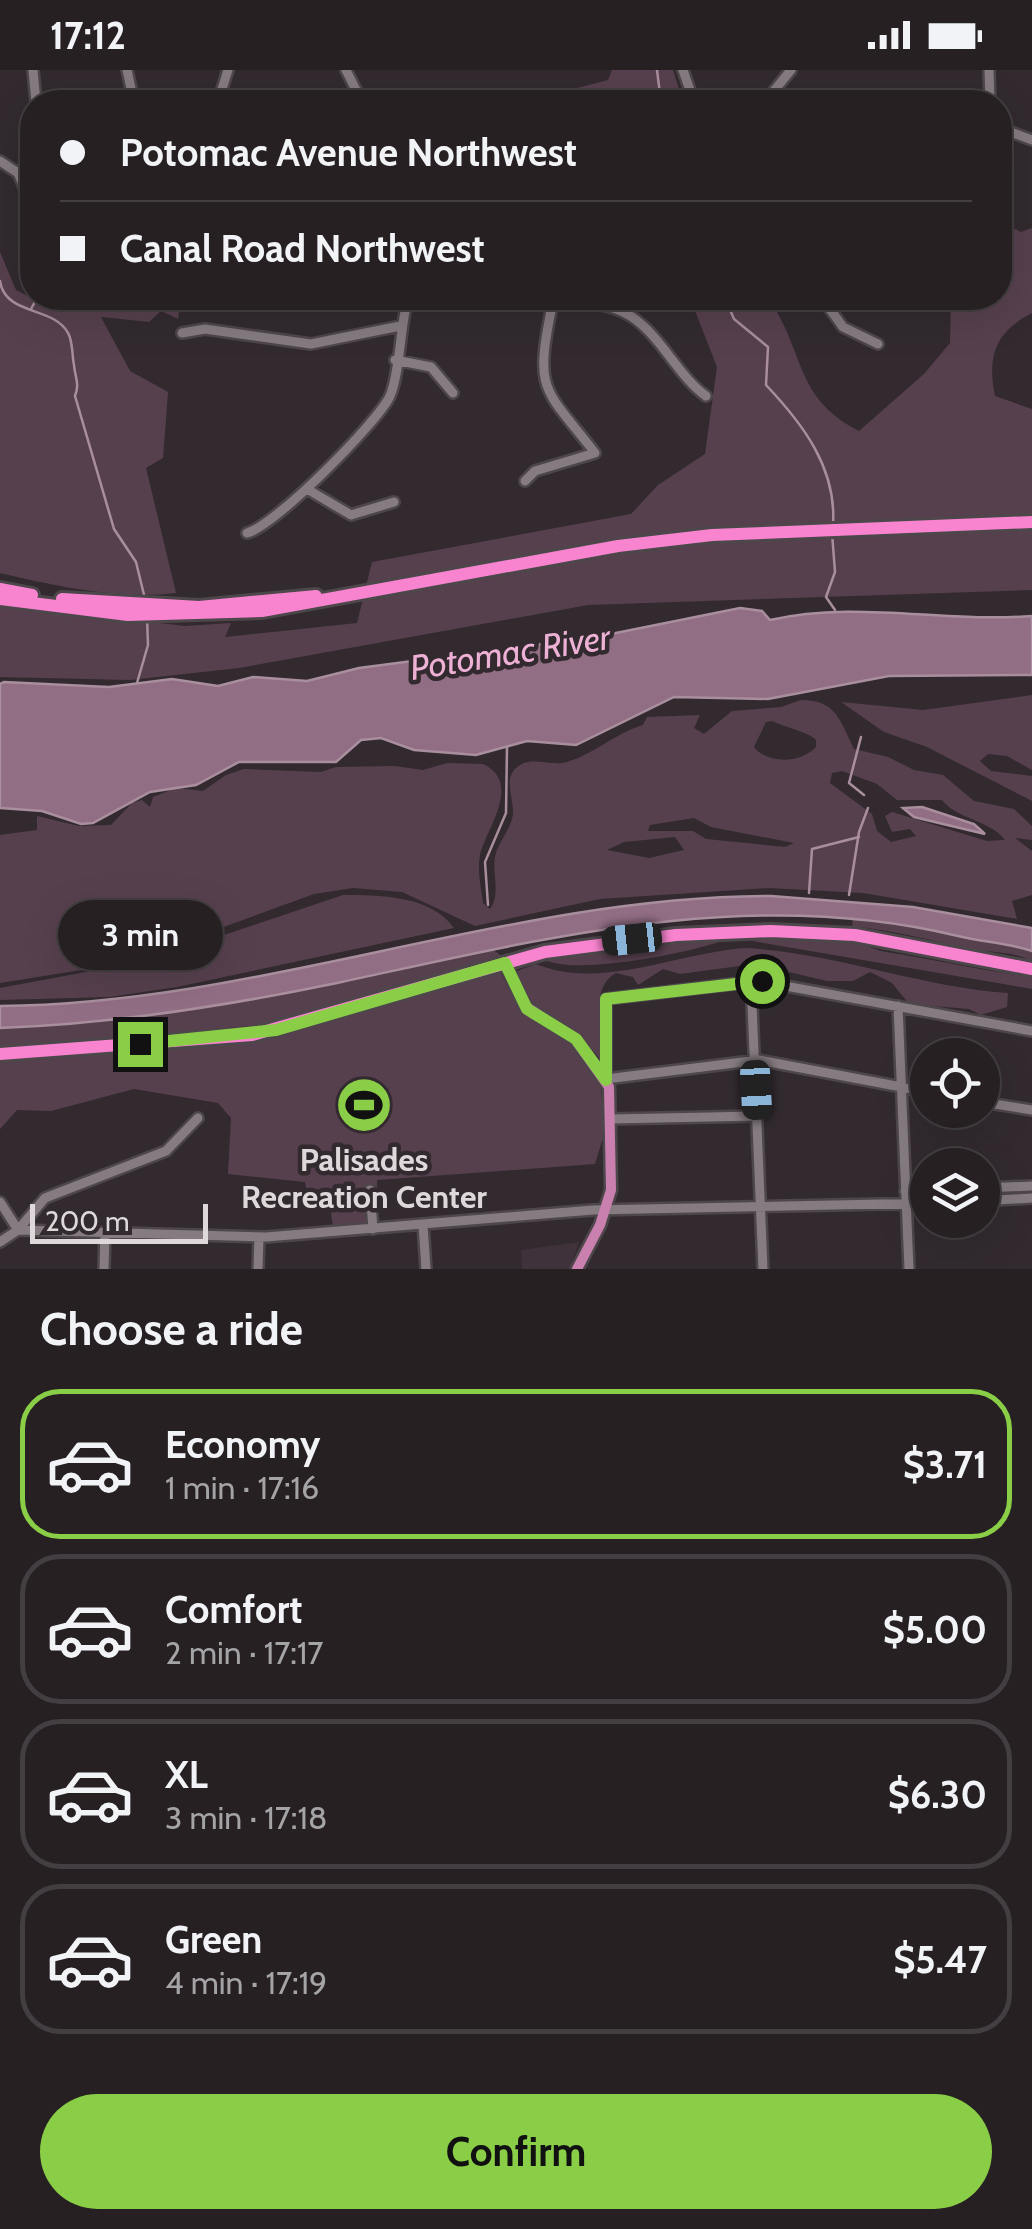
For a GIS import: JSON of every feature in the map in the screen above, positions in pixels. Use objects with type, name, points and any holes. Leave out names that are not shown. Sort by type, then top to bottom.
[{"type":"highway","points":[[198,611],[323,595],[634,536],[1032,518]]},
{"type":"highway","points":[[238,613],[355,597],[618,546],[776,527]]},
{"type":"highway","points":[[0,589],[83,607]]},
{"type":"highway","points":[[323,612],[355,597]]},
{"type":"highway","points":[[0,599],[83,607],[238,613],[268,620]]},
{"type":"highway","points":[[0,1054],[252,1035],[505,963],[610,941],[787,931],[875,938],[1032,970]]},
{"type":"main road","points":[[505,963],[527,1009],[576,1039],[606,1080],[612,1178],[606,1210],[576,1269]]},
{"type":"street","points":[[775,90],[791,70]]},
{"type":"street","points":[[0,160],[20,178]]},
{"type":"street","points":[[248,533],[293,506],[382,410],[393,385],[405,310]]},
{"type":"street","points":[[526,481],[535,471],[595,453],[543,386],[544,343],[551,310]]},
{"type":"street","points":[[618,310],[635,318],[706,396]]},
{"type":"street","points":[[832,310],[843,328],[878,344]]},
{"type":"street","points":[[182,333],[205,329],[311,344],[400,326]]},
{"type":"street","points":[[395,360],[431,367],[453,393]]},
{"type":"street","points":[[307,490],[351,515],[394,502]]},
{"type":"street","points":[[750,981],[763,1269]]},
{"type":"street","points":[[910,1089],[754,1060],[606,1080],[606,999],[750,981],[1032,1031]]},
{"type":"street","points":[[898,1006],[909,1269]]},
{"type":"street","points":[[1000,1105],[1032,1110]]},
{"type":"street","points":[[610,1119],[757,1116]]},
{"type":"street","points":[[0,1242],[18,1230],[29,1212],[48,1196],[166,1151],[198,1118]]},
{"type":"street","points":[[1000,1187],[1032,1186]]},
{"type":"street","points":[[370,1190],[373,1230]]},
{"type":"street","points":[[906,1191],[910,1191]]},
{"type":"street","points":[[1000,1199],[1032,1198]]},
{"type":"street","points":[[0,1202],[18,1230]]},
{"type":"street","points":[[18,1230],[259,1237],[606,1210],[910,1203]]},
{"type":"street","points":[[423,1225],[426,1269]]},
{"type":"street","points":[[104,1269],[105,1232]]},
{"type":"street","points":[[258,1269],[259,1237]]},
{"type":"shaded area","points":[[612,70],[673,70],[679,90],[570,90],[608,80]]},
{"type":"shaded area","points":[[1012,228],[1021,232],[1032,228],[1032,313],[1002,337],[992,369],[995,396],[1032,409],[1032,590],[588,605],[239,668],[130,680],[0,677],[0,605],[185,626],[231,623],[225,637],[357,623],[372,562],[631,514],[658,485],[705,454],[717,367],[695,310],[775,310],[811,388],[838,418],[859,431],[924,374],[950,343],[951,310],[1012,310]]},
{"type":"shaded area","points":[[0,252],[20,292],[20,310],[179,310],[178,319],[161,311],[149,322],[101,317],[130,371],[168,392],[163,458],[146,468],[176,593],[110,593],[0,573]]},
{"type":"shaded area","points":[[1032,695],[1032,770],[1007,756],[988,754],[980,761],[991,771],[1032,776],[1032,801],[927,747],[884,732],[841,702],[923,710]]},
{"type":"shaded area","points":[[801,700],[822,704],[841,721],[854,749],[888,757],[914,770],[943,775],[974,801],[1014,809],[1032,826],[1032,840],[1015,838],[1032,851],[1032,895],[1012,901],[1017,919],[863,893],[769,888],[600,899],[475,926],[402,892],[353,888],[314,894],[163,949],[100,967],[0,983],[0,835],[37,830],[37,816],[79,826],[111,825],[132,803],[142,800],[150,807],[153,797],[176,788],[203,791],[226,775],[244,769],[321,772],[336,767],[395,766],[423,770],[447,763],[483,764],[495,772],[501,794],[479,861],[483,903],[490,909],[496,891],[495,857],[513,814],[510,779],[515,769],[527,762],[560,763],[577,758],[643,725],[647,717],[700,715],[694,728],[704,734],[732,711],[781,707]],"holes":[[[766,722],[808,734],[816,740],[816,747],[793,759],[767,757],[754,747]],[[842,771],[877,784],[897,800],[942,800],[1005,840],[987,841],[892,812],[885,816],[892,832],[910,829],[916,836],[891,842],[877,831],[872,814],[830,783],[832,773]],[[694,818],[711,827],[794,843],[785,847],[706,839],[693,831],[648,831],[650,825]],[[675,837],[684,850],[649,858],[607,850],[624,842]]]},
{"type":"shaded area","points":[[343,895],[418,903],[444,917],[454,928],[177,987],[109,997],[0,1000],[0,988],[150,960]]},
{"type":"shaded area","points":[[853,919],[931,928],[1021,947],[1032,951],[1032,961],[852,926]]},
{"type":"shaded area","points":[[769,937],[848,940],[886,952],[1032,977],[1032,989],[752,941]]},
{"type":"shaded area","points":[[719,942],[631,961],[581,965],[544,960],[653,943]]},
{"type":"shaded area","points":[[489,947],[502,956],[272,1024],[0,1048],[0,1028],[124,1019],[185,1010]]},
{"type":"shaded area","points":[[746,948],[813,956],[943,984],[1008,993],[1007,1007],[981,1015],[969,1009],[909,1004],[892,983],[870,972],[853,981],[827,981],[754,964],[680,974],[663,969],[638,985],[633,977],[616,973],[607,980],[600,1000],[599,1058],[530,1000],[517,971],[536,964],[561,971],[613,972]]},
{"type":"shaded area","points":[[500,971],[519,1009],[574,1046],[600,1080],[605,1131],[595,1164],[377,1180],[378,1223],[333,1226],[329,1201],[309,1202],[305,1182],[228,1174],[231,1118],[218,1103],[134,1089],[51,1111],[17,1110],[0,1129],[0,1058],[218,1043]]},
{"type":"shaded area","points":[[579,1242],[570,1269],[522,1269],[521,1250]]},
{"type":"water","name":"Potomac River","points":[[740,608],[762,611],[770,620],[835,612],[1032,616],[1032,675],[889,676],[768,699],[674,697],[576,745],[527,741],[476,755],[414,750],[381,738],[361,740],[336,762],[239,762],[196,785],[150,792],[93,823],[81,824],[42,811],[0,808],[0,684],[4,682],[109,687],[172,679],[218,686],[253,677],[307,681],[359,668],[596,637]]},
{"type":"water","points":[[922,807],[974,824],[985,834],[914,817],[903,808]]},
{"type":"water","points":[[771,896],[913,907],[1032,928],[1032,951],[880,922],[802,916],[724,917],[568,935],[211,1006],[85,1023],[0,1028],[0,1006],[98,1001],[194,988],[577,913],[673,901]]},
{"type":"waterway","points":[[657,70],[660,90]]},
{"type":"waterway","points":[[0,281],[4,292],[20,306]]},
{"type":"waterway","points":[[31,310],[52,318],[70,336],[75,396],[114,529],[136,562],[145,599]]},
{"type":"waterway","points":[[730,310],[734,319],[768,347],[766,385],[804,431],[823,466],[833,504],[833,525]]},
{"type":"waterway","points":[[832,533],[835,572],[826,597],[835,610]]},
{"type":"waterway","points":[[137,683],[148,645],[147,617]]},
{"type":"waterway","points":[[861,737],[849,783],[864,795]]},
{"type":"waterway","points":[[488,905],[485,862],[506,813],[507,747]]},
{"type":"waterway","points":[[849,895],[859,832],[868,808]]},
{"type":"waterway","points":[[809,893],[812,849],[859,837]]},
{"type":"place","name":"Palisades Recreation Center","points":[[364,1105]]},
{"type":"route","points":[[140,1044],[276,1030],[505,963],[527,1009],[576,1039],[606,1080],[606,999],[762,981]]}]
